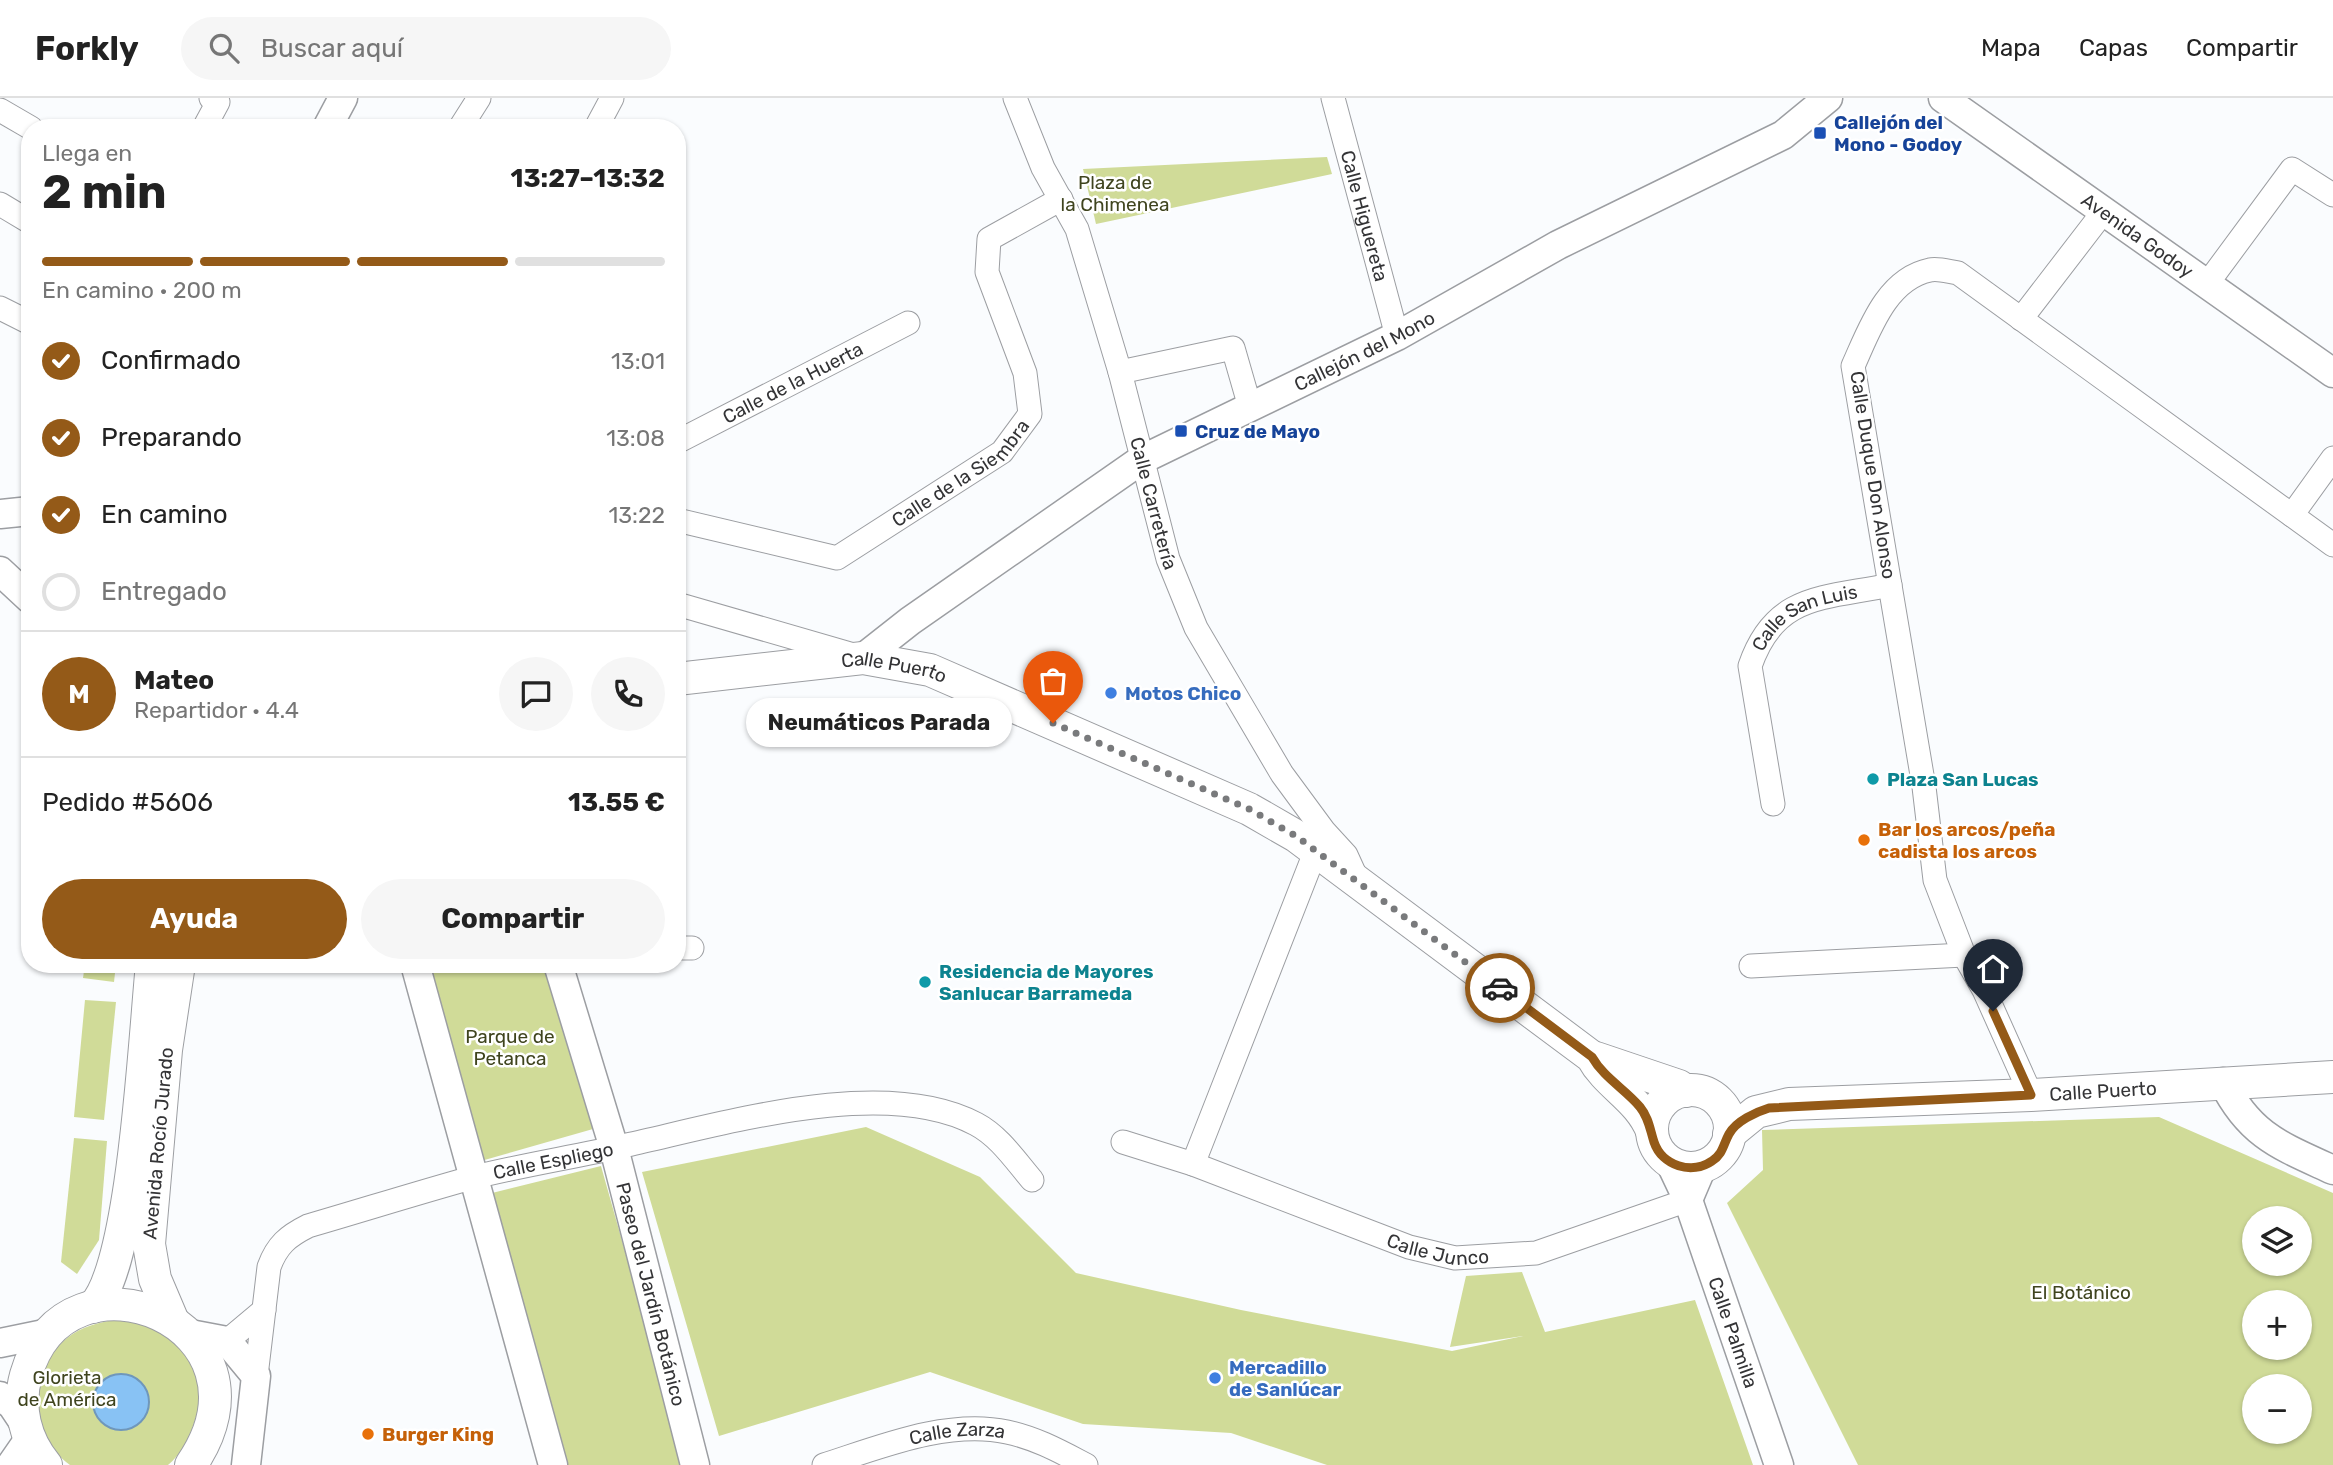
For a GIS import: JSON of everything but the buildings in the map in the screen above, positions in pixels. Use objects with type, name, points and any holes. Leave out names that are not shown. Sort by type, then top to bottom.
[{"type":"main road","name":"Calle Puerto","points":[[686,678],[863,658],[930,670],[1249,809],[1316,850],[1592,1057],[1697,1093],[1773,1097],[1789,1104]]},
{"type":"main road","name":"Avenida Rocío Jurado","points":[[93,1307],[104,1297],[119,1254],[130,1185],[151,973]]},
{"type":"main road","name":"Avenida Rocío Jurado","points":[[178,973],[166,1050],[149,1244],[155,1279],[181,1327]]},
{"type":"main road","name":"Calle Puerto","points":[[1592,1057],[1600,1071],[1642,1110],[1652,1131]]},
{"type":"main road","name":"Calle Puerto","points":[[1729,1134],[1756,1112],[1789,1104],[2031,1095],[2333,1077]]},
{"type":"main road","points":[[1697,1093],[1725,1112],[1729,1134],[1720,1154],[1702,1167],[1680,1167],[1670,1162],[1654,1143],[1652,1131],[1659,1107],[1675,1094],[1697,1093]]},
{"type":"main road","points":[[33,1442],[22,1391],[31,1360],[49,1333],[62,1322],[93,1307],[120,1304],[147,1308],[181,1327],[206,1358],[214,1385],[215,1405],[206,1442],[191,1465]]},
{"type":"street","points":[[332,119],[343,98]]},
{"type":"street","points":[[466,119],[479,98]]},
{"type":"street","points":[[601,119],[612,98]]},
{"type":"street","name":"Calle Carretería","points":[[1015,98],[1043,168],[1077,229],[1120,372],[1168,559],[1196,628],[1282,774],[1308,811],[1354,866],[1357,880]]},
{"type":"street","name":"Calle Higuereta","points":[[1334,98],[1397,336]]},
{"type":"street","name":"Callejón del Mono","points":[[863,658],[911,621],[1142,460],[1397,336],[1558,246],[1783,135],[1828,98]]},
{"type":"street","name":"Avenida Godoy","points":[[1943,98],[2333,373]]},
{"type":"street","points":[[207,119],[214,100]]},
{"type":"street","points":[[0,110],[21,122]]},
{"type":"street","points":[[2207,284],[2292,169],[2333,195]]},
{"type":"street","name":"Calle de la Siembra","points":[[686,522],[837,558],[1002,452],[1030,414],[1026,373],[987,272],[989,239],[1061,199]]},
{"type":"street","points":[[0,204],[21,217]]},
{"type":"street","points":[[2021,319],[2104,211]]},
{"type":"street","name":"Calle Duque Don Alonso","points":[[2031,1095],[1984,990],[1964,955],[1935,880],[1924,787],[1853,366],[1878,311],[1904,282],[1932,269],[1958,273],[2333,545]]},
{"type":"street","points":[[0,307],[21,318]]},
{"type":"street","name":"Calle de la Huerta","points":[[686,437],[908,323]]},
{"type":"street","points":[[1120,372],[1233,348],[1250,407]]},
{"type":"street","points":[[2292,515],[2333,458]]},
{"type":"street","points":[[0,514],[21,512]]},
{"type":"street","points":[[0,570],[21,590]]},
{"type":"street","name":"Calle San Luis","points":[[1773,804],[1750,666],[1756,648],[1771,625],[1786,611],[1801,604],[1890,585]]},
{"type":"street","points":[[686,607],[863,658]]},
{"type":"street","points":[[911,621],[910,648],[930,670]]},
{"type":"street","points":[[1193,1164],[1316,850]]},
{"type":"street","points":[[1751,967],[1964,955]]},
{"type":"street","points":[[417,973],[553,1465]]},
{"type":"street","name":"Paseo del Jardín Botánico","points":[[561,973],[614,1148],[695,1465]]},
{"type":"street","points":[[2223,1082],[2237,1110],[2273,1143],[2333,1170]]},
{"type":"street","name":"Calle Espliego","points":[[244,1464],[269,1267],[275,1251],[288,1236],[308,1226],[473,1178],[803,1106],[861,1104],[915,1107],[948,1113],[976,1124],[1002,1144],[1032,1180]]},
{"type":"street","name":"Calle Junco","points":[[1123,1142],[1193,1164],[1409,1247],[1455,1258],[1536,1252],[1688,1200]]},
{"type":"street","name":"Calle Palmilla","points":[[1670,1162],[1688,1200],[1779,1465]]},
{"type":"street","points":[[1688,1200],[1702,1167]]},
{"type":"street","points":[[227,1341],[264,1310]]},
{"type":"street","points":[[181,1327],[227,1341],[256,1376]]},
{"type":"street","points":[[0,1343],[49,1333]]},
{"type":"street","points":[[0,1395],[33,1442],[11,1465]]},
{"type":"street","name":"Calle Zarza","points":[[830,1464],[926,1435],[979,1428],[1037,1440],[1086,1465]]},
{"type":"green space","name":"Plaza de la Chimenea","points":[[1327,157],[1332,174],[1096,224],[1083,169]]},
{"type":"green space","points":[[84,973],[115,973],[114,982],[83,978]]},
{"type":"green space","name":"Parque de Petanca","points":[[429,973],[550,973],[593,1129],[481,1161]]},
{"type":"green space","points":[[85,1000],[116,1002],[104,1120],[74,1117]]},
{"type":"green space","name":"El Botánico","points":[[2159,1117],[2333,1193],[2333,1465],[1858,1465],[1727,1203],[1763,1170],[1762,1130]]},
{"type":"green space","points":[[866,1127],[980,1177],[1076,1273],[1241,1310],[1452,1351],[1523,1336],[1450,1347],[1466,1276],[1522,1272],[1545,1332],[1695,1300],[1753,1465],[1327,1465],[1231,1433],[1083,1424],[930,1372],[719,1436],[642,1172]]},
{"type":"green space","points":[[74,1138],[107,1141],[99,1240],[77,1274],[61,1262]]},
{"type":"green space","points":[[601,1166],[685,1465],[565,1465],[488,1194]]},
{"type":"green space","name":"Glorieta de América","points":[[117,1319],[158,1331],[174,1341],[187,1354],[195,1369],[199,1387],[198,1407],[192,1429],[185,1444],[168,1465],[70,1465],[56,1452],[41,1420],[38,1402],[40,1384],[54,1351],[73,1334]],"holes":[[[100,1383],[137,1425],[117,1428],[102,1419],[95,1402]]]},
{"type":"water","points":[[121,1374],[132,1376],[141,1382],[147,1391],[147,1413],[141,1422],[132,1428],[121,1430],[110,1428],[101,1422],[95,1413],[93,1402],[95,1391],[101,1382],[110,1376]]},
{"type":"way so far","points":[[1053,723],[1249,809],[1296,836],[1500,988]]},
{"type":"place","name":"Callejón del Mono - Godoy","points":[[1820,133]]},
{"type":"place","name":"Cruz de Mayo","points":[[1181,431]]},
{"type":"place","name":"Motos Chico","points":[[1111,693]]},
{"type":"place","name":"Neumáticos Parada","points":[[1053,723]]},
{"type":"place","name":"Plaza San Lucas","points":[[1873,779]]},
{"type":"place","name":"Bar los arcos/peña cadista los arcos","points":[[1864,840]]},
{"type":"place","name":"Residencia de Mayores Sanlucar Barrameda","points":[[925,982]]},
{"type":"place","name":"Mercadillo de Sanlúcar","points":[[1215,1378]]},
{"type":"place","name":"Burger King","points":[[368,1434]]},
{"type":"route","points":[[1500,988],[1592,1057],[1600,1071],[1642,1110],[1660,1154],[1680,1167],[1691,1168],[1702,1167],[1714,1160],[1726,1144],[1729,1134],[1756,1112],[1769,1108],[1789,1104],[2031,1095],[1993,1011]]}]
